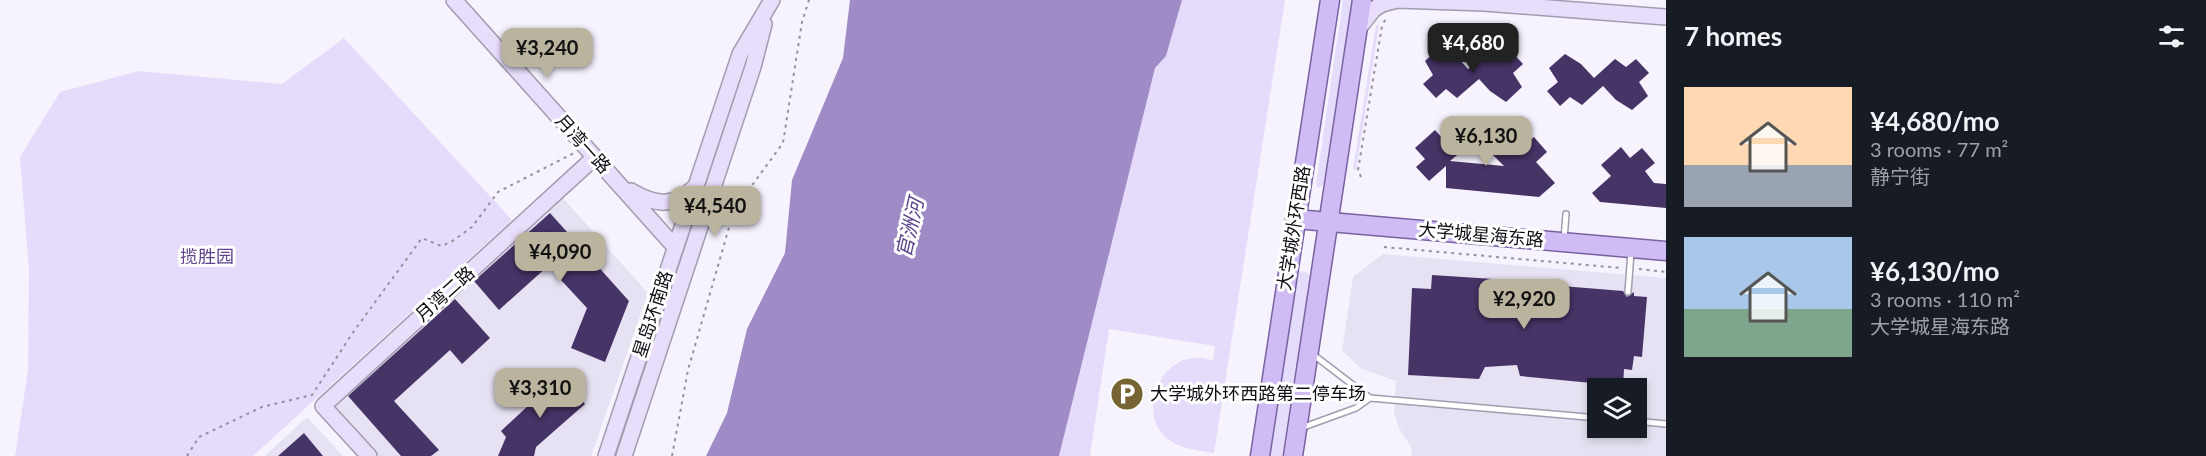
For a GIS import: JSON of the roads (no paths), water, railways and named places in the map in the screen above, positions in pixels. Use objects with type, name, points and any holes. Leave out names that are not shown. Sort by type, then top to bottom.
[{"type":"main road","name":"大学城外环西路","points":[[1260,456],[1330,0]]},
{"type":"main road","name":"大学城外环西路","points":[[1293,456],[1362,0]]},
{"type":"main road","name":"大学城星海东路","points":[[1295,219],[1666,251]]},
{"type":"main road","points":[[1288,267],[1301,264],[1320,270]]},
{"type":"street","name":"月湾一路","points":[[454,0],[675,247]]},
{"type":"street","points":[[1357,32],[1374,9],[1397,0],[1484,3],[1666,17]]},
{"type":"street","name":"星岛环南路","points":[[606,456],[740,54],[770,3]]},
{"type":"street","name":"星岛环南路","points":[[624,456],[753,68],[770,3]]},
{"type":"street","name":"月湾二路","points":[[369,456],[323,406],[590,152]]},
{"type":"street","name":"月湾一路","points":[[616,181],[648,200],[661,204],[679,200],[696,186]]},
{"type":"lane","points":[[1564,242],[1566,214]]},
{"type":"lane","points":[[1628,292],[1631,248]]},
{"type":"lane","points":[[1308,351],[1370,398],[1587,417]]},
{"type":"lane","points":[[1297,430],[1356,408],[1370,398]]},
{"type":"lane","points":[[1647,422],[1666,424]]},
{"type":"water","name":"官洲河","points":[[850,0],[1182,0],[1166,56],[1155,68],[1059,456],[706,456],[727,413],[747,329],[785,253],[792,180],[843,58]]},
{"type":"place","name":"大学城外环西路第二停车场","points":[[1127,394]]},
{"type":"park label","name":"揽胜园","points":[[207,257]]}]
